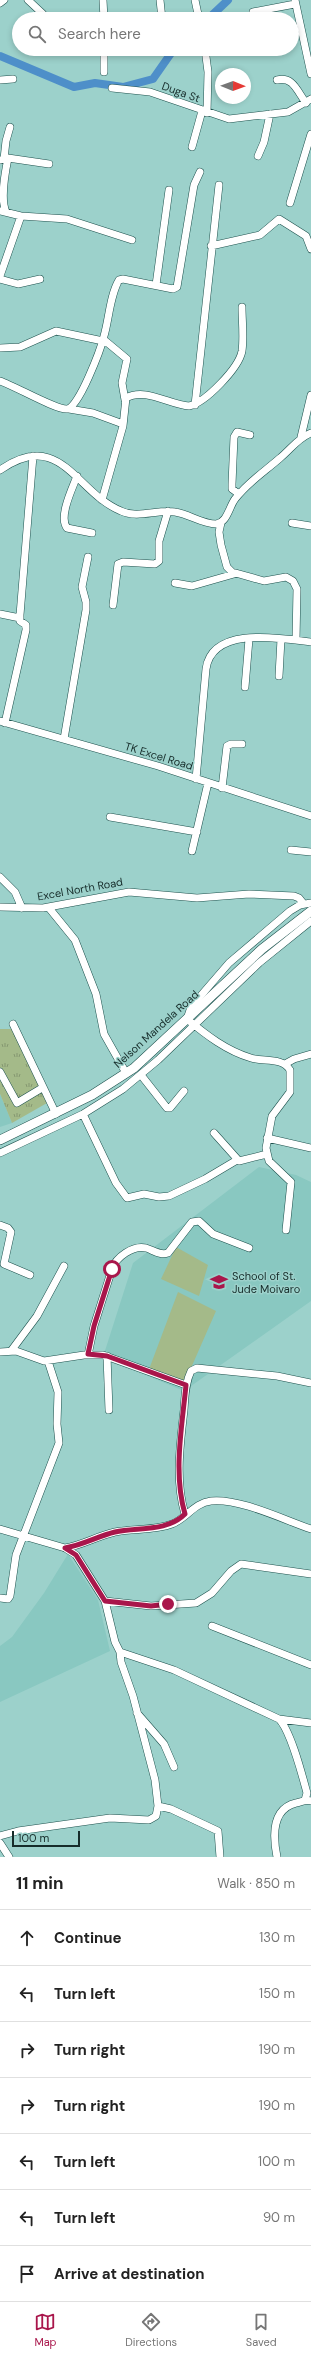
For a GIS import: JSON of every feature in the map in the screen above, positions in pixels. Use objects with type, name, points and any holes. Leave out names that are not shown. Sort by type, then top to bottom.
[{"type":"main road","name":"Nelson Mandela Road","points":[[0,1140],[56,1114],[103,1089],[126,1073],[190,1022],[262,949],[311,911]]},
{"type":"street","points":[[0,3],[4,0]]},
{"type":"street","points":[[28,0],[41,12]]},
{"type":"street","points":[[103,0],[104,12]]},
{"type":"street","points":[[160,0],[161,12]]},
{"type":"street","points":[[195,0],[198,12]]},
{"type":"street","points":[[253,12],[295,2],[297,12]]},
{"type":"street","points":[[299,20],[311,74]]},
{"type":"street","points":[[104,56],[104,72]]},
{"type":"street","points":[[192,147],[204,112],[208,86],[206,56]]},
{"type":"street","points":[[276,80],[284,78],[289,80],[308,101]]},
{"type":"street","points":[[0,80],[13,80]]},
{"type":"street","name":"Duga St","points":[[112,88],[150,92],[204,112],[233,120],[288,112],[308,101]]},
{"type":"street","points":[[258,156],[264,142],[270,114]]},
{"type":"street","points":[[10,127],[6,140],[1,192],[3,211],[21,216],[67,219],[132,240]]},
{"type":"street","points":[[290,203],[310,146],[311,134]]},
{"type":"street","points":[[4,159],[49,164]]},
{"type":"street","points":[[69,409],[84,389],[103,340],[119,280],[123,279],[173,289],[178,286],[194,185],[200,172]]},
{"type":"street","points":[[195,405],[211,246],[219,185]]},
{"type":"street","points":[[156,286],[169,190]]},
{"type":"street","points":[[21,216],[0,277],[18,284],[40,279]]},
{"type":"street","points":[[211,246],[260,235],[280,219],[304,233],[311,249]]},
{"type":"street","points":[[125,400],[128,397],[142,395],[155,397],[182,406],[195,405],[212,392],[240,356],[242,307]]},
{"type":"street","points":[[0,348],[20,347],[56,331],[103,340],[127,359],[122,382],[125,400],[123,424],[102,500]]},
{"type":"street","points":[[0,381],[35,395],[54,406],[98,414],[123,424]]},
{"type":"street","points":[[301,438],[311,395]]},
{"type":"street","points":[[239,494],[232,489],[234,437],[237,432],[250,435]]},
{"type":"street","points":[[234,574],[227,567],[220,545],[219,532],[221,523],[244,487],[281,458],[301,438],[311,433]]},
{"type":"street","points":[[3,722],[26,630],[20,618],[33,456]]},
{"type":"street","points":[[0,470],[23,458],[45,456],[57,461],[78,476],[102,500],[125,512],[138,514],[168,512],[180,513],[212,524],[221,523]]},
{"type":"street","points":[[78,476],[66,504],[64,522],[67,528],[72,530],[92,532]]},
{"type":"street","points":[[113,605],[118,564],[123,562],[155,564],[159,561],[159,541],[168,512]]},
{"type":"street","points":[[292,523],[311,526]]},
{"type":"street","points":[[64,739],[86,610],[86,602],[82,586],[88,557]]},
{"type":"street","points":[[175,583],[192,586],[234,574],[264,581],[286,577],[295,582],[297,589],[296,640]]},
{"type":"street","points":[[0,614],[20,618]]},
{"type":"street","points":[[245,687],[249,639]]},
{"type":"street","points":[[279,676],[281,639]]},
{"type":"street","points":[[196,779],[207,659],[212,652],[227,641],[281,639],[311,642]]},
{"type":"street","name":"TK Excel Road","points":[[3,722],[158,766],[222,788],[311,813]]},
{"type":"street","points":[[222,788],[227,746],[231,744],[242,744]]},
{"type":"street","points":[[192,852],[208,783]]},
{"type":"street","points":[[110,817],[197,832]]},
{"type":"street","points":[[291,850],[311,852]]},
{"type":"street","points":[[0,876],[15,892],[22,908]]},
{"type":"street","name":"Excel North Road","points":[[0,907],[49,908],[129,892],[192,898],[249,894],[294,896],[299,898],[303,904]]},
{"type":"street","points":[[190,1022],[191,1007],[230,963],[285,915],[303,904],[311,903]]},
{"type":"street","points":[[49,908],[74,940],[96,994],[104,1034],[126,1073]]},
{"type":"street","points":[[0,1153],[83,1114],[141,1075],[190,1022],[273,950],[311,921]]},
{"type":"street","points":[[190,1022],[233,1051],[251,1058],[285,1064],[294,1059],[311,1054]]},
{"type":"street","points":[[14,1024],[42,1088],[56,1114]]},
{"type":"street","points":[[285,1064],[290,1070],[290,1092],[274,1112],[267,1138],[267,1154],[271,1163],[292,1182],[286,1230]]},
{"type":"street","points":[[0,1072],[17,1103],[42,1088]]},
{"type":"street","points":[[141,1075],[167,1108],[170,1108],[184,1091]]},
{"type":"street","points":[[83,1114],[116,1184],[127,1198],[144,1194],[159,1197],[169,1196],[205,1179],[237,1160]]},
{"type":"street","points":[[214,1132],[237,1160],[243,1162],[267,1154]]},
{"type":"street","points":[[267,1138],[311,1148]]},
{"type":"street","points":[[88,1354],[94,1326],[112,1269],[115,1262],[128,1252],[143,1248],[163,1254],[168,1253],[192,1222],[196,1221],[199,1221],[213,1234],[249,1248]]},
{"type":"street","points":[[0,1225],[8,1228],[11,1232],[4,1264],[30,1275]]},
{"type":"street","points":[[11,1351],[42,1308],[64,1266]]},
{"type":"street","points":[[0,1352],[20,1352],[40,1361],[88,1354],[107,1356],[186,1385]]},
{"type":"street","points":[[107,1356],[109,1410]]},
{"type":"street","points":[[0,1598],[8,1599],[10,1596],[16,1556],[59,1443],[57,1424],[58,1397],[48,1361]]},
{"type":"street","points":[[185,1514],[180,1491],[180,1467],[186,1385],[191,1371],[197,1368],[277,1376],[311,1383]]},
{"type":"street","points":[[65,1548],[82,1545],[115,1532],[169,1525],[202,1503],[223,1501],[252,1508],[311,1529]]},
{"type":"street","points":[[0,1529],[65,1548],[76,1555],[105,1601],[115,1642],[120,1652],[121,1662],[137,1713],[155,1780],[158,1806],[156,1816],[149,1820],[110,1818],[18,1831],[0,1836]]},
{"type":"street","points":[[105,1601],[151,1606],[190,1604],[208,1596],[231,1571],[241,1564],[311,1574]]},
{"type":"street","points":[[212,1626],[311,1665]]},
{"type":"street","points":[[120,1652],[174,1670],[279,1719],[311,1723]]},
{"type":"street","points":[[137,1713],[164,1744],[174,1767]]},
{"type":"street","points":[[276,1857],[275,1833],[280,1812],[285,1806],[308,1800],[306,1788],[288,1732],[279,1719]]},
{"type":"street","points":[[158,1806],[168,1808],[218,1831],[220,1857]]},
{"type":"street","points":[[0,1843],[9,1857]]},
{"type":"shaded area","points":[[0,1094],[12,1123],[0,1127]]},
{"type":"shaded area","name":"School of St. Jude Moivaro","points":[[259,1167],[296,1175],[311,1182],[311,1301],[184,1391],[103,1357],[133,1263]]},
{"type":"shaded area","points":[[68,1554],[98,1600],[110,1651],[0,1702],[0,1646],[12,1637],[44,1593]]},
{"type":"green space","points":[[0,1029],[12,1029],[47,1103],[12,1123],[0,1094]]},
{"type":"green space","points":[[176,1247],[208,1265],[199,1296],[161,1279]]},
{"type":"green space","points":[[178,1292],[216,1311],[184,1384],[148,1372]]},
{"type":"waterway","points":[[215,12],[228,0]]},
{"type":"waterway","points":[[0,56],[74,87],[95,83],[123,87],[153,79],[169,56]]},
{"type":"place","name":"School of St. Jude Moivaro","points":[[219,1282]]},
{"type":"route","points":[[112,1269],[91,1336],[88,1354],[107,1356],[186,1385],[180,1451],[180,1491],[185,1514],[180,1520],[169,1525],[115,1532],[82,1545],[65,1548],[73,1552],[80,1560],[105,1601],[151,1606],[168,1604]]}]
